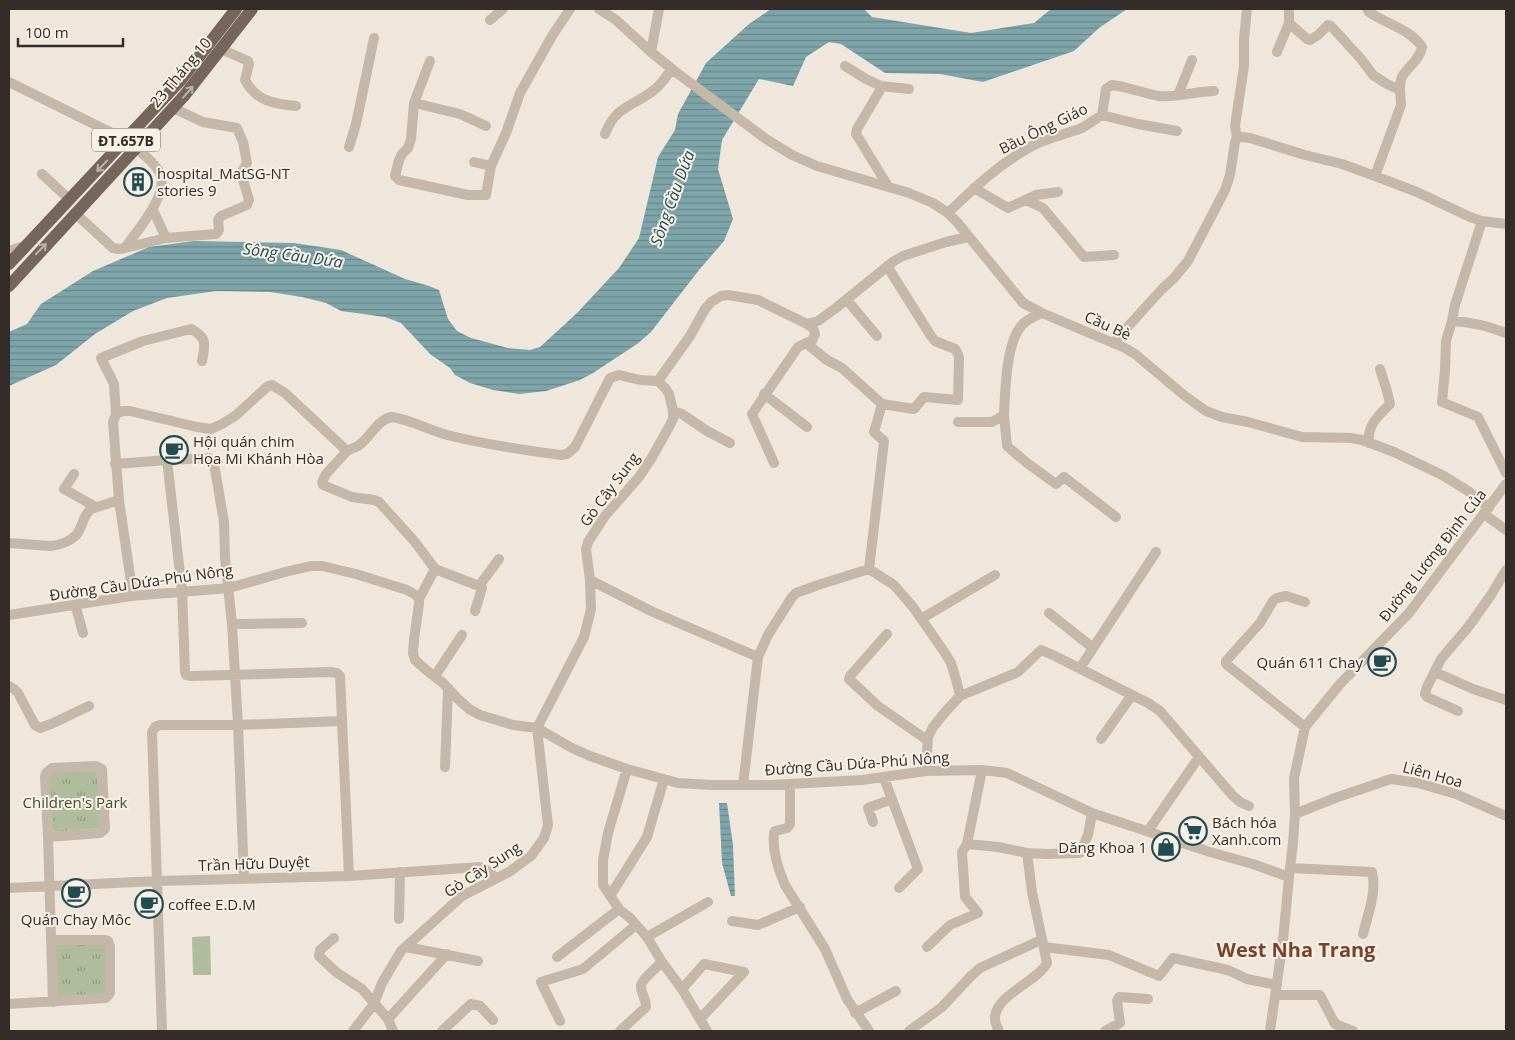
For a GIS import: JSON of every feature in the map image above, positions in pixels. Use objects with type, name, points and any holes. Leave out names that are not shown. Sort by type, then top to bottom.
[{"type":"main road","name":"23 Tháng 10","points":[[9,286],[29,262],[76,214],[236,9]]},
{"type":"main road","name":"23 Tháng 10","points":[[9,264],[70,200],[131,144],[174,108],[252,9]]},
{"type":"street","points":[[490,20],[503,9]]},
{"type":"street","points":[[430,61],[414,103],[411,139],[408,148],[399,160],[395,176],[400,180],[468,195],[486,194],[491,166],[506,133],[520,92],[570,9]]},
{"type":"street","points":[[599,9],[616,20],[674,71],[652,93],[631,104],[616,115],[609,124],[605,134]]},
{"type":"street","points":[[651,52],[659,9]]},
{"type":"street","points":[[1113,343],[1188,261],[1225,190],[1237,138],[1235,126],[1244,66],[1247,9]]},
{"type":"street","points":[[1277,52],[1289,23],[1289,9]]},
{"type":"street","points":[[1367,9],[1369,12],[1410,35],[1422,46],[1420,54],[1401,78],[1401,105],[1375,176]]},
{"type":"street","points":[[1289,23],[1310,40],[1318,36],[1328,25],[1331,26],[1373,75],[1400,90]]},
{"type":"street","points":[[349,147],[356,124],[374,38]]},
{"type":"street","points":[[221,49],[248,61],[245,80],[249,87],[260,97],[271,103],[296,106]]},
{"type":"street","points":[[1178,95],[1192,60]]},
{"type":"street","points":[[845,66],[866,80],[881,86],[909,89]]},
{"type":"street","name":"Cầu Bè","points":[[674,71],[766,139],[803,160],[817,166],[924,198],[948,213],[1023,303],[1135,354],[1206,411],[1215,415],[1302,437],[1351,438],[1394,452],[1444,476],[1468,491],[1506,530]]},
{"type":"street","points":[[9,82],[131,144],[156,166],[162,176],[161,188],[154,210],[125,248]]},
{"type":"street","name":"Bầu Ông Giáo","points":[[1102,115],[1106,89],[1112,85],[1160,96],[1214,91]]},
{"type":"street","points":[[881,86],[856,134],[888,186]]},
{"type":"street","points":[[414,103],[460,114],[486,126]]},
{"type":"street","points":[[76,214],[113,248],[118,249],[166,238],[216,234],[219,230],[220,218],[245,206],[248,200],[241,173],[247,163],[243,142],[237,128],[203,122],[174,108]]},
{"type":"street","name":"Bầu Ông Giáo","points":[[948,213],[1000,166],[1045,140],[1082,128],[1102,115],[1177,131]]},
{"type":"street","points":[[1237,138],[1250,138],[1305,156],[1342,164],[1403,186],[1482,221],[1506,224]]},
{"type":"street","points":[[474,162],[491,166]]},
{"type":"street","points":[[42,174],[70,200]]},
{"type":"street","points":[[974,188],[1008,208],[1036,195],[1058,192]]},
{"type":"street","points":[[1026,200],[1043,208],[1084,257],[1114,255]]},
{"type":"street","points":[[154,210],[166,238]]},
{"type":"street","points":[[1482,221],[1455,305],[1446,341],[1442,402],[1478,417],[1506,472]]},
{"type":"street","points":[[807,324],[818,321],[847,300],[887,266],[903,256],[968,237]]},
{"type":"street","points":[[9,251],[28,244]]},
{"type":"street","points":[[806,343],[826,360],[842,368],[882,404],[914,409],[924,397],[958,400],[959,357],[957,352],[951,346],[935,341],[887,266]]},
{"type":"street","points":[[658,381],[690,336],[705,309],[711,302],[721,296],[728,295],[758,300],[813,328],[815,334],[812,340],[798,346],[752,414],[774,463]]},
{"type":"street","points":[[847,300],[877,336]]},
{"type":"street","points":[[1042,313],[1024,322],[1012,343],[1005,387],[1004,415],[1007,446],[1056,484],[1064,478],[1116,517]]},
{"type":"street","points":[[1452,320],[1472,322],[1506,333]]},
{"type":"street","points":[[134,596],[115,464],[113,422],[116,414],[114,384],[101,358],[143,341],[191,329],[200,334],[205,344],[202,361]]},
{"type":"street","points":[[1370,443],[1371,425],[1390,404],[1380,369]]},
{"type":"street","points":[[475,611],[482,588],[435,569],[379,502],[352,497],[324,485],[322,482],[326,474],[347,451],[358,446],[386,418],[391,417],[475,442],[507,448],[561,455],[567,454],[574,447],[610,378],[619,374],[640,380],[658,381],[669,394],[673,411],[682,414],[707,431],[730,443]]},
{"type":"street","points":[[116,414],[122,411],[130,411],[211,429],[235,416],[268,386],[272,385],[284,393],[347,451]]},
{"type":"street","points":[[764,394],[807,427]]},
{"type":"street","points":[[869,569],[884,441],[874,432],[882,404]]},
{"type":"street","name":"Gò Cây Sung","points":[[353,1031],[374,1004],[382,983],[401,951],[462,896],[509,872],[531,856],[544,838],[548,825],[537,728],[588,627],[592,609],[586,549],[588,542],[605,516],[639,477],[657,450],[670,427],[673,411]]},
{"type":"street","points":[[958,422],[992,422],[1004,415]]},
{"type":"street","points":[[115,464],[209,458],[214,464],[224,522],[225,558],[236,674],[244,878]]},
{"type":"street","points":[[167,460],[182,591],[186,675],[330,672],[337,673],[340,676],[348,876]]},
{"type":"street","points":[[74,474],[64,489],[96,507]]},
{"type":"street","name":"Đường Lương Định Của","points":[[1270,1031],[1284,940],[1295,814],[1294,778],[1305,727],[1340,684],[1410,613],[1506,484]]},
{"type":"street","points":[[9,543],[58,546],[77,534],[88,512],[96,507],[119,500]]},
{"type":"street","points":[[1080,668],[1156,552]]},
{"type":"street","points":[[479,586],[499,559]]},
{"type":"street","name":"Đường Cầu Dứa-Phú Nông","points":[[9,616],[134,596],[229,588],[285,572],[311,566],[322,566],[356,574],[412,592],[419,599],[413,653],[416,660],[469,709],[480,715],[513,725],[537,728],[590,756],[627,769],[678,783],[790,784],[884,778],[926,771],[982,770],[1007,773],[1092,813],[1289,873],[1372,872],[1374,880],[1372,895],[1363,934]]},
{"type":"street","points":[[419,599],[435,569]]},
{"type":"street","points":[[743,785],[758,657],[771,630],[792,597],[818,584],[869,569],[894,585],[913,607],[945,653],[960,696]]},
{"type":"street","points":[[1458,711],[1427,697],[1425,694],[1426,690],[1441,659],[1470,626],[1506,570]]},
{"type":"street","points":[[921,619],[995,575]]},
{"type":"street","points":[[590,580],[653,612],[758,657]]},
{"type":"street","points":[[1305,602],[1286,596],[1277,598],[1260,623],[1226,661],[1226,664],[1305,727]]},
{"type":"street","points":[[75,604],[83,633]]},
{"type":"street","points":[[1050,612],[1092,648]]},
{"type":"street","points":[[232,624],[302,622]]},
{"type":"street","points":[[435,676],[462,634]]},
{"type":"street","points":[[887,634],[860,663],[849,679],[878,706],[927,740]]},
{"type":"street","points":[[926,771],[929,733],[960,696],[1018,672],[1041,650],[1132,694],[1160,710],[1233,796],[1249,806]]},
{"type":"street","points":[[1435,672],[1473,689],[1506,700]]},
{"type":"street","points":[[9,686],[18,693],[35,725],[40,728],[89,706]]},
{"type":"street","points":[[445,767],[448,689]]},
{"type":"street","points":[[1101,739],[1132,694]]},
{"type":"street","points":[[162,1031],[153,729],[155,726],[160,725],[238,725],[342,721]]},
{"type":"street","points":[[1148,830],[1199,757]]},
{"type":"street","points":[[48,837],[100,833],[104,829],[101,767],[52,768],[49,769],[45,778],[53,1002]]},
{"type":"street","points":[[627,769],[608,833],[603,860],[604,885],[619,910],[647,937],[662,962],[682,989],[707,1031]]},
{"type":"street","points":[[927,947],[950,925],[978,913],[965,896],[962,852],[967,844],[982,770]]},
{"type":"street","points":[[884,778],[918,869],[899,888]]},
{"type":"street","points":[[610,896],[647,837],[664,779]]},
{"type":"street","name":"Liên Hoa","points":[[1295,814],[1392,779],[1418,783],[1456,794],[1506,816]]},
{"type":"street","points":[[790,784],[790,824],[787,828],[775,831],[774,853],[785,885],[826,949],[847,999],[869,1031]]},
{"type":"street","points":[[873,822],[868,808],[892,799]]},
{"type":"street","points":[[967,844],[992,846],[1027,853],[1080,853],[1088,834],[1092,813]]},
{"type":"street","points":[[999,1031],[995,1021],[995,1014],[1009,996],[1046,966],[1047,960],[1032,892],[1027,853]]},
{"type":"street","name":"Trần Hữu Duyệt","points":[[9,888],[158,881],[348,876],[480,867],[489,871],[495,878]]},
{"type":"street","points":[[399,919],[400,872]]},
{"type":"street","points":[[647,937],[708,902]]},
{"type":"street","points":[[732,921],[758,925],[800,907]]},
{"type":"street","points":[[557,957],[619,910]]},
{"type":"street","points":[[560,1021],[541,982],[583,969],[636,925]]},
{"type":"street","points":[[334,938],[320,950],[319,956],[336,972],[362,989],[388,1018],[393,1031]]},
{"type":"street","points":[[9,1004],[106,998],[109,996],[109,942],[105,940],[51,940]]},
{"type":"street","points":[[909,1031],[942,1007],[980,968],[1043,943],[1109,955],[1159,976],[1173,958],[1228,970],[1247,980],[1277,990],[1320,995],[1335,1024],[1353,1031]]},
{"type":"street","points":[[406,947],[478,961]]},
{"type":"street","points":[[388,1018],[447,954]]},
{"type":"street","points":[[620,1031],[646,1007],[646,1000],[640,989],[641,984],[662,962]]},
{"type":"street","points":[[682,989],[704,964],[744,972],[700,1019]]},
{"type":"street","points":[[855,1013],[896,991]]},
{"type":"street","points":[[1105,1031],[1120,1023],[1116,1001],[1119,997],[1148,999]]},
{"type":"street","points":[[442,1031],[471,1004],[480,1006],[493,1020]]},
{"type":"green space","name":"Children's Park","points":[[97,769],[102,828],[54,832],[50,827],[48,777],[52,771]]},
{"type":"green space","points":[[210,936],[211,975],[193,975],[192,937]]},
{"type":"green space","points":[[54,943],[106,945],[105,995],[55,997]]},
{"type":"water","name":"Sông Cầu Dứa","points":[[771,9],[864,9],[872,17],[971,33],[1034,23],[1051,9],[1127,9],[1099,28],[1074,51],[983,82],[940,74],[885,73],[841,44],[829,42],[806,57],[793,86],[759,79],[722,140],[718,169],[733,219],[724,241],[651,332],[637,344],[580,380],[546,391],[519,394],[493,390],[470,383],[455,375],[450,368],[430,354],[401,323],[385,317],[341,311],[326,303],[270,292],[216,291],[167,298],[133,311],[95,334],[56,365],[9,386],[9,332],[27,324],[41,304],[93,271],[149,247],[194,241],[294,243],[341,250],[405,279],[439,290],[448,319],[457,331],[471,338],[508,348],[530,350],[540,347],[577,313],[619,268],[639,238],[658,157],[675,130],[678,114],[706,63],[749,24]]},
{"type":"water","points":[[719,803],[727,803],[733,845],[735,896],[731,896],[722,863]]},
{"type":"place","name":"hospital_MatSG-NT stories 9","points":[[138,182]]},
{"type":"place","name":"Hội quán chim Họa Mi Khánh Hòa","points":[[174,450]]},
{"type":"place","name":"Quán 611 Chay","points":[[1382,662]]},
{"type":"place","name":"Bách hóa Xanh.com","points":[[1193,831]]},
{"type":"place","name":"Dăng Khoa 1","points":[[1166,847]]},
{"type":"place","name":"Quán Chay Môc","points":[[76,893]]},
{"type":"place","name":"coffee E.D.M","points":[[149,904]]},
{"type":"district","name":"West Nha Trang","points":[[1296,949]]}]
